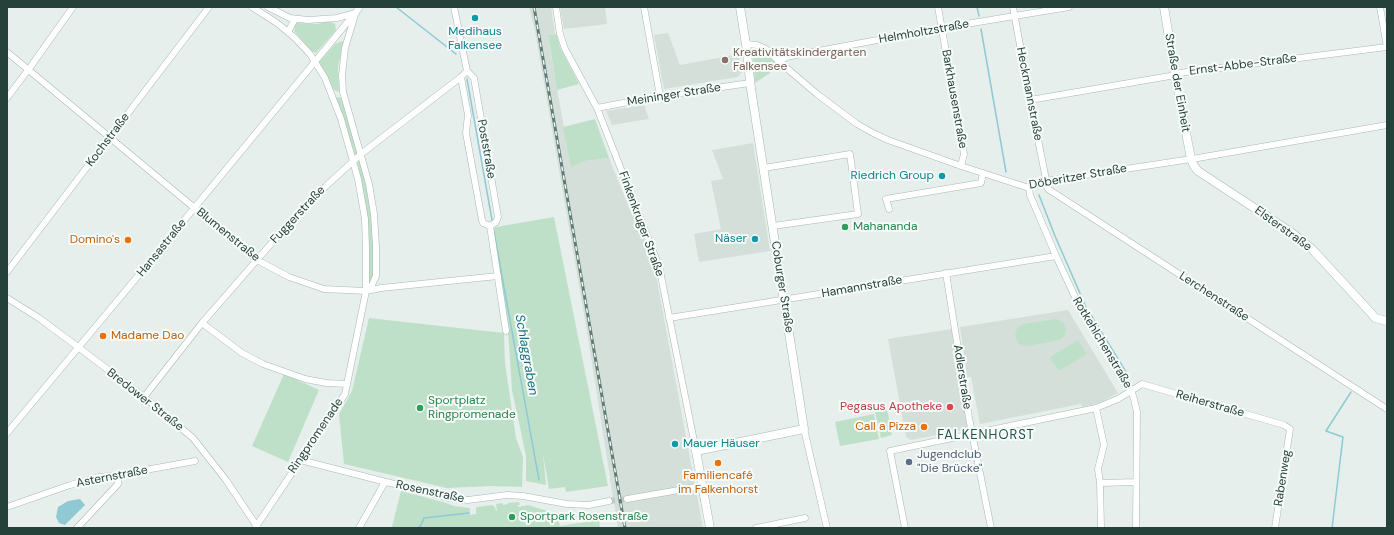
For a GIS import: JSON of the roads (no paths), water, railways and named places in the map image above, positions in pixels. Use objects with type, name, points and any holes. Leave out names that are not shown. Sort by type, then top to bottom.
[{"type":"street","points":[[7,98],[73,7]]},
{"type":"street","name":"Kochstraße","points":[[7,272],[209,7]]},
{"type":"street","name":"Ringpromenade","points":[[252,7],[288,32],[310,54],[325,78],[341,120],[358,179],[365,219],[366,248],[366,291],[344,394],[256,527]]},
{"type":"street","points":[[268,7],[290,18],[308,20],[337,18],[356,13],[360,7]]},
{"type":"street","name":"Poststraße","points":[[454,7],[467,72],[474,78],[498,217],[496,222],[490,226]]},
{"type":"street","name":"Finkenkruger Straße","points":[[556,7],[560,34],[565,49],[598,108],[659,266],[710,528]]},
{"type":"street","points":[[644,7],[660,96]]},
{"type":"street","points":[[740,7],[746,44]]},
{"type":"street","name":"Barkhausenstraße","points":[[938,7],[964,154],[961,166]]},
{"type":"street","name":"Heckmannstraße","points":[[1013,7],[1046,181]]},
{"type":"street","name":"Helmholtzstraße","points":[[780,62],[786,57],[942,28],[1069,7]]},
{"type":"street","name":"Straße der Einheit","points":[[1164,7],[1191,159]]},
{"type":"street","points":[[1380,7],[1387,47]]},
{"type":"street","name":"Ringpromenade","points":[[356,13],[345,48],[342,75],[343,92],[369,184],[374,214],[376,276],[372,285],[366,291]]},
{"type":"street","name":"Hansastraße","points":[[7,433],[356,13]]},
{"type":"street","points":[[288,32],[295,19]]},
{"type":"street","name":"Döberitzer Straße","points":[[746,44],[762,46],[817,94],[857,124],[873,133],[888,140],[961,166],[1029,188],[1046,181],[1191,159],[1387,125]]},
{"type":"street","name":"Coburger Straße","points":[[746,44],[750,83],[804,429],[827,528]]},
{"type":"street","name":"Ernst-Abbe-Straße","points":[[1030,100],[1175,74],[1387,47]]},
{"type":"street","name":"Blumenstraße","points":[[7,52],[257,260],[289,277],[324,289],[366,291],[381,288],[495,277]]},
{"type":"street","points":[[461,78],[467,72]]},
{"type":"street","name":"Poststraße","points":[[461,78],[468,115],[466,133],[482,220],[483,223],[490,226]]},
{"type":"street","name":"Fuggerstraße","points":[[144,397],[202,323],[295,216],[361,154],[461,78]]},
{"type":"street","name":"Meininger Straße","points":[[598,108],[660,96],[750,83]]},
{"type":"street","points":[[333,98],[343,92]]},
{"type":"street","points":[[764,168],[850,154],[858,214],[773,226]]},
{"type":"street","name":"Elsterstraße","points":[[1191,159],[1198,171],[1291,232],[1312,249],[1375,318],[1387,321]]},
{"type":"street","points":[[889,210],[886,199],[980,183],[984,173]]},
{"type":"street","name":"Lerchenstraße","points":[[1046,181],[1048,189],[1387,409]]},
{"type":"street","name":"Rotkehlchenstraße","points":[[1029,188],[1030,195],[1056,256],[1082,312],[1131,390],[1136,403],[1136,528]]},
{"type":"street","name":"Poststraße","points":[[490,226],[495,277],[506,331]]},
{"type":"street","name":"Hamannstraße","points":[[669,318],[946,272],[1056,256]]},
{"type":"street","name":"Adlerstraße","points":[[946,272],[961,374],[991,528]]},
{"type":"street","name":"Bredower Straße","points":[[7,298],[39,318],[78,347],[144,397],[193,438],[226,480],[256,527]]},
{"type":"street","points":[[202,323],[242,353],[264,364],[305,379],[326,383],[347,384]]},
{"type":"street","name":"Reiherstraße","points":[[905,528],[890,451],[1096,408],[1118,399],[1142,384],[1284,425],[1290,429]]},
{"type":"street","points":[[1096,408],[1104,445],[1098,469],[1102,528]]},
{"type":"street","points":[[696,451],[804,429]]},
{"type":"street","name":"Rabenweg","points":[[1275,528],[1290,429]]},
{"type":"street","name":"Rosenstraße","points":[[300,460],[449,498],[468,500],[507,495],[530,496],[567,504],[589,505],[609,502]]},
{"type":"street","name":"Asternstraße","points":[[7,507],[70,485],[99,477],[195,462]]},
{"type":"street","points":[[77,528],[118,484],[118,475]]},
{"type":"street","points":[[359,528],[385,482]]},
{"type":"street","points":[[1100,483],[1136,482]]},
{"type":"street","points":[[627,499],[702,486]]},
{"type":"street","points":[[756,528],[805,518]]},
{"type":"water","points":[[80,499],[85,505],[65,525],[59,523],[56,517],[58,507],[68,501]]},
{"type":"waterway","name":"Schlaggraben","points":[[396,7],[456,54]]},
{"type":"waterway","points":[[977,7],[979,16]]},
{"type":"waterway","points":[[981,29],[1006,172]]},
{"type":"waterway","name":"Schlaggraben","points":[[467,79],[492,220]]},
{"type":"waterway","points":[[1039,195],[1086,307],[1126,372]]},
{"type":"waterway","name":"Schlaggraben","points":[[494,232],[539,480]]},
{"type":"waterway","points":[[1332,528],[1343,437],[1326,431],[1351,392]]},
{"type":"waterway","name":"Schlaggraben","points":[[418,528],[424,518],[469,513]]},
{"type":"tunnel","points":[[609,501],[627,499]]},
{"type":"railway","points":[[534,7],[625,528]]},
{"type":"place","name":"Medihaus Falkensee","points":[[475,18]]},
{"type":"place","name":"Kreativitätskindergarten Falkensee","points":[[725,60]]},
{"type":"place","name":"Riedrich Group","points":[[942,176]]},
{"type":"place","name":"Mahananda","points":[[845,227]]},
{"type":"place","name":"Näser","points":[[755,239]]},
{"type":"place","name":"Domino's","points":[[128,240]]},
{"type":"place","name":"Madame Dao","points":[[103,336]]},
{"type":"place","name":"Pegasus Apotheke","points":[[950,407]]},
{"type":"place","name":"Sportplatz Ringpromenade","points":[[420,408]]},
{"type":"place","name":"Call a Pizza","points":[[924,427]]},
{"type":"place","name":"Mauer Häuser","points":[[675,444]]},
{"type":"place","name":"Jugendclub \"Die Brücke\"","points":[[909,462]]},
{"type":"place","name":"Familiencafé im Falkenhorst","points":[[718,463]]},
{"type":"place","name":"Sportpark Rosenstraße","points":[[512,517]]},
{"type":"district","name":"FALKENHORST","points":[[986,436]]}]
